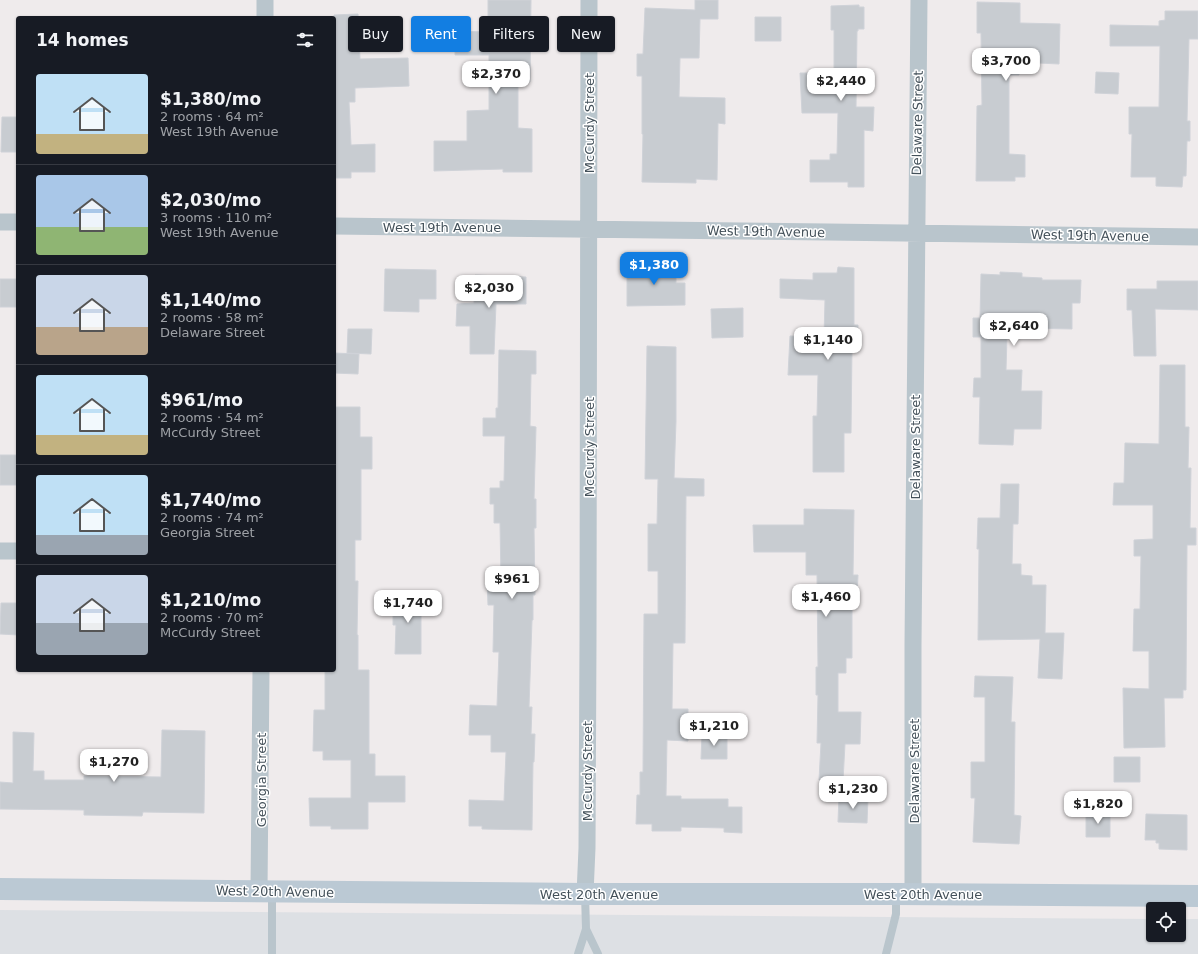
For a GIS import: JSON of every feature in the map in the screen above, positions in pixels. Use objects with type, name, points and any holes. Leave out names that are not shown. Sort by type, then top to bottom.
[{"type":"main road","name":"West 20th Avenue","points":[[0,889],[585,894],[1198,896]]},
{"type":"street","points":[[265,0],[265,16]]},
{"type":"street","name":"McCurdy Street","points":[[585,894],[587,848],[588,640],[589,0]]},
{"type":"street","name":"Delaware Street","points":[[904,894],[919,0]]},
{"type":"street","points":[[0,222],[16,222]]},
{"type":"street","name":"West 19th Avenue","points":[[336,226],[589,228],[1198,237]]},
{"type":"street","points":[[0,551],[16,551]]},
{"type":"street","name":"Georgia Street","points":[[261,672],[265,891]]},
{"type":"lane","points":[[265,891],[272,954]]},
{"type":"lane","points":[[578,954],[586,929],[585,894]]},
{"type":"lane","points":[[886,954],[896,914],[904,894]]},
{"type":"lane","points":[[586,929],[598,954]]},
{"type":"shaded area","points":[[0,910],[1146,919],[1146,942],[1186,942],[1186,919],[1198,919],[1198,954],[0,954]]},
{"type":"building","points":[[488,0],[531,0],[531,16],[488,16]]},
{"type":"building","points":[[695,0],[718,0],[718,19],[700,19],[699,58],[680,58],[679,97],[725,98],[725,124],[718,123],[717,180],[696,179],[696,183],[642,182],[642,76],[637,76],[637,54],[643,54],[645,8],[695,10]]},
{"type":"building","points":[[977,2],[1020,3],[1020,23],[1060,24],[1059,64],[1019,62],[1019,75],[1009,75],[1009,154],[1025,155],[1025,177],[1015,177],[1015,181],[976,181],[977,106],[982,105],[981,33],[977,33]]},
{"type":"building","points":[[859,5],[859,7],[864,7],[864,29],[858,29],[857,31],[856,107],[874,107],[873,131],[864,130],[864,187],[848,187],[848,182],[810,182],[810,160],[830,160],[830,154],[837,154],[838,113],[802,113],[800,73],[834,73],[834,30],[831,30],[831,6]]},
{"type":"building","points":[[1165,11],[1198,11],[1198,39],[1189,39],[1187,121],[1190,121],[1190,141],[1187,141],[1186,176],[1183,176],[1182,187],[1156,186],[1156,177],[1131,177],[1132,134],[1129,134],[1129,107],[1159,107],[1160,46],[1110,46],[1110,25],[1159,26],[1159,21],[1165,20]]},
{"type":"building","points":[[358,14],[358,16],[348,16],[348,52],[360,52],[360,59],[408,58],[409,86],[355,88],[355,102],[349,102],[351,145],[375,144],[375,172],[351,172],[351,178],[336,178],[336,16],[334,16]]},
{"type":"building","points":[[755,17],[781,17],[781,41],[755,41]]},
{"type":"building","points":[[471,31],[479,32],[479,52],[530,52],[530,82],[518,82],[518,128],[532,129],[532,172],[503,172],[503,169],[434,171],[434,141],[467,141],[467,111],[489,110],[489,55],[455,55],[455,52],[471,52]]},
{"type":"building","points":[[1096,72],[1119,73],[1118,94],[1095,93]]},
{"type":"building","points":[[2,117],[16,117],[16,152],[1,152]]},
{"type":"building","points":[[627,264],[676,264],[676,283],[685,283],[685,305],[627,306]]},
{"type":"building","points":[[838,267],[854,268],[854,325],[858,325],[857,346],[852,346],[851,433],[844,433],[844,472],[813,472],[813,416],[817,416],[818,375],[788,375],[790,336],[824,337],[825,300],[780,298],[780,279],[813,280],[813,273],[837,273]]},
{"type":"building","points":[[385,269],[436,270],[436,299],[419,299],[419,312],[384,311]]},
{"type":"building","points":[[1000,272],[1022,273],[1022,277],[1042,278],[1042,280],[1081,280],[1080,303],[1072,303],[1072,329],[1022,328],[1022,336],[1007,336],[1006,370],[1022,370],[1021,391],[1042,391],[1041,429],[1014,429],[1013,445],[979,444],[980,397],[973,397],[974,378],[981,378],[981,337],[973,337],[973,318],[980,318],[981,274],[1000,275]]},
{"type":"building","points":[[475,275],[526,277],[526,304],[496,304],[494,354],[470,354],[470,326],[456,326],[457,304],[474,303]]},
{"type":"building","points":[[0,279],[16,279],[16,307],[0,307]]},
{"type":"building","points":[[1157,281],[1198,281],[1198,310],[1155,309],[1156,356],[1134,356],[1132,310],[1127,310],[1127,289],[1157,289]]},
{"type":"building","points":[[743,308],[743,337],[712,338],[711,309]]},
{"type":"building","points":[[348,329],[372,329],[371,354],[347,353]]},
{"type":"building","points":[[647,346],[676,347],[674,478],[704,479],[704,496],[686,496],[685,643],[673,643],[672,709],[688,709],[688,741],[667,740],[666,796],[681,796],[681,799],[728,799],[728,807],[742,807],[742,833],[724,832],[724,828],[681,827],[681,831],[652,831],[652,824],[636,824],[637,795],[640,795],[640,772],[643,772],[644,614],[658,614],[658,571],[648,571],[648,524],[657,524],[658,479],[645,479]]},
{"type":"building","points":[[499,350],[536,351],[536,374],[531,374],[530,426],[536,427],[534,499],[536,499],[536,528],[534,528],[535,595],[533,595],[529,707],[532,707],[531,734],[535,734],[532,830],[482,829],[482,826],[469,826],[469,800],[504,801],[506,752],[491,752],[491,735],[469,735],[470,705],[497,706],[499,652],[493,652],[494,605],[488,605],[487,580],[501,579],[500,523],[494,523],[494,504],[490,504],[490,488],[500,488],[500,481],[504,481],[505,436],[483,436],[483,418],[496,418],[496,408],[498,408]]},
{"type":"building","points":[[336,353],[359,354],[358,374],[336,373]]},
{"type":"building","points":[[1160,365],[1185,365],[1185,427],[1189,427],[1188,468],[1191,468],[1190,528],[1196,528],[1196,545],[1187,545],[1186,690],[1183,690],[1183,698],[1164,698],[1165,747],[1124,748],[1123,688],[1149,689],[1149,651],[1133,651],[1134,609],[1140,609],[1141,556],[1134,556],[1134,540],[1153,539],[1153,505],[1113,505],[1114,483],[1124,483],[1125,443],[1159,444]]},
{"type":"building","points":[[336,407],[360,407],[360,437],[372,437],[372,469],[361,469],[361,540],[355,540],[355,581],[358,581],[358,670],[369,670],[369,754],[375,754],[375,776],[405,776],[405,802],[368,802],[368,829],[331,829],[331,826],[310,826],[309,798],[351,798],[351,760],[323,760],[323,751],[313,751],[314,710],[325,710],[325,672],[336,672]]},
{"type":"building","points":[[0,455],[16,455],[16,485],[0,485]]},
{"type":"building","points":[[1001,484],[1019,484],[1018,524],[1013,524],[1012,564],[1021,564],[1021,575],[1032,576],[1032,585],[1046,585],[1045,633],[1064,633],[1062,679],[1038,678],[1040,639],[978,640],[978,518],[1000,518]]},
{"type":"building","points":[[804,509],[854,510],[853,575],[858,575],[857,597],[852,597],[852,658],[846,658],[846,673],[838,673],[838,712],[861,712],[860,744],[845,744],[843,781],[819,780],[821,743],[817,743],[817,575],[806,575],[806,552],[754,552],[753,525],[804,525]]},
{"type":"building","points":[[393,596],[421,596],[421,654],[395,654],[396,625],[393,625]]},
{"type":"building","points":[[1,603],[16,603],[16,635],[0,634]]},
{"type":"building","points":[[975,676],[1013,677],[1011,722],[1015,722],[1014,815],[1021,816],[1019,844],[973,842],[975,798],[971,798],[971,762],[985,762],[985,697],[974,697]]},
{"type":"building","points":[[162,730],[205,731],[204,813],[143,812],[142,816],[84,815],[84,810],[0,809],[0,782],[13,783],[13,732],[34,733],[33,771],[44,771],[44,780],[84,780],[84,776],[161,777]]},
{"type":"building","points":[[702,735],[727,735],[727,759],[701,759]]},
{"type":"building","points":[[1114,757],[1140,757],[1140,782],[1114,782]]},
{"type":"building","points":[[839,796],[868,798],[867,823],[838,822]]},
{"type":"building","points":[[1086,813],[1110,814],[1110,837],[1086,837]]},
{"type":"building","points":[[1146,814],[1187,815],[1187,850],[1159,849],[1159,843],[1156,843],[1156,840],[1145,840]]}]
